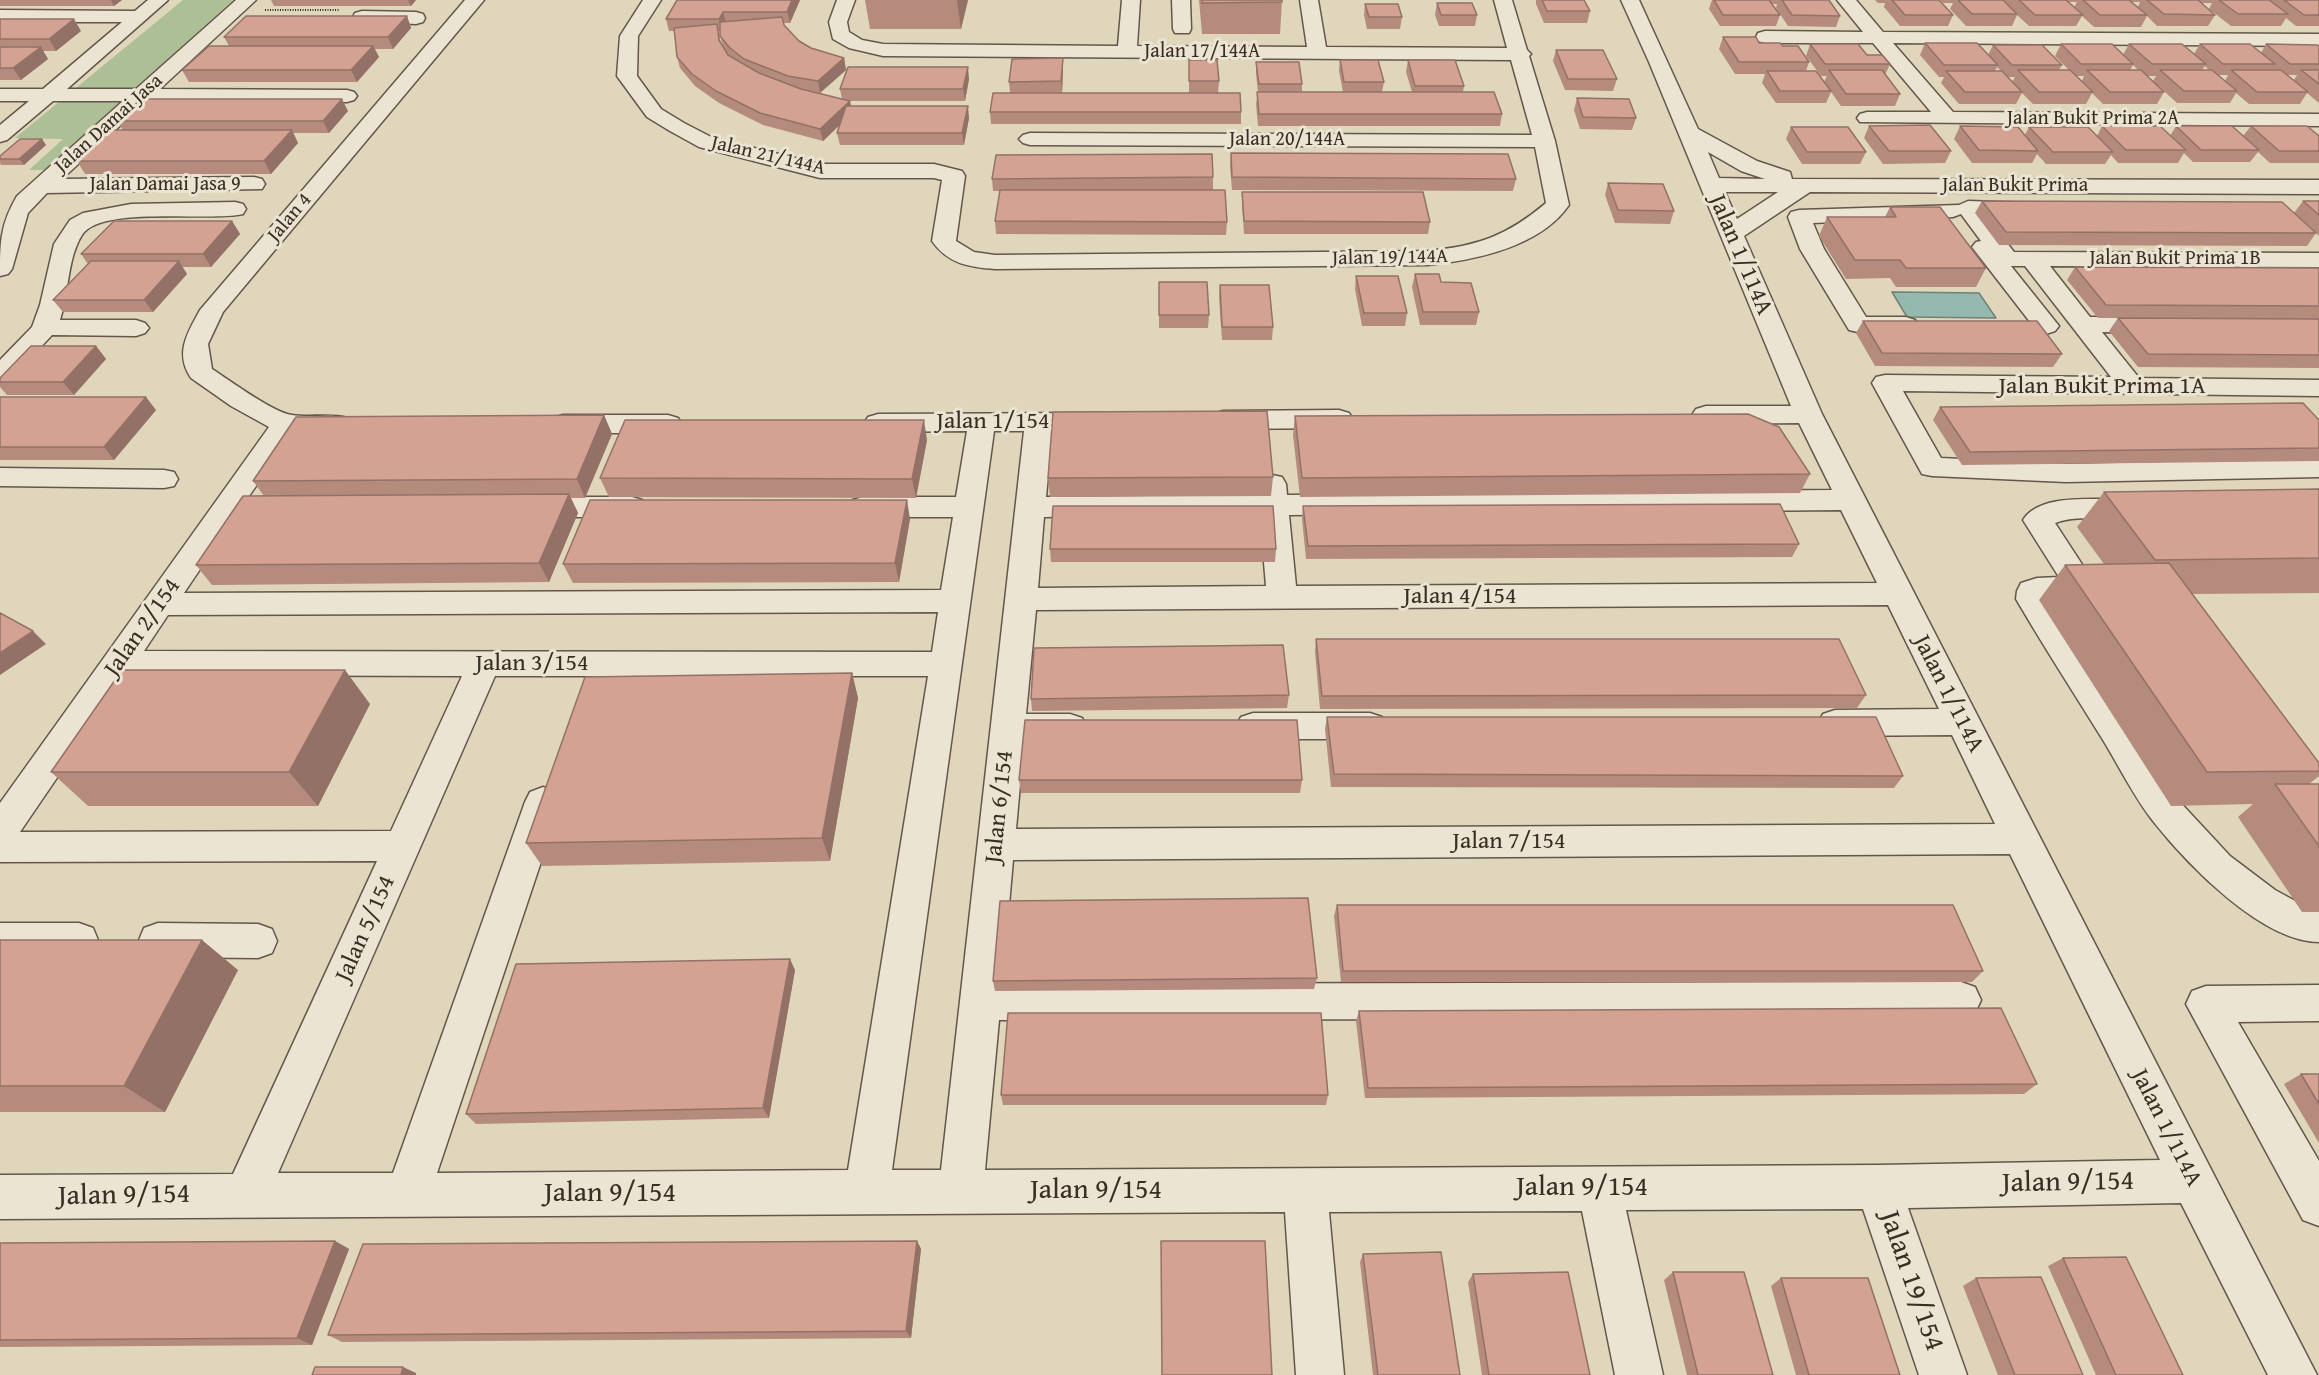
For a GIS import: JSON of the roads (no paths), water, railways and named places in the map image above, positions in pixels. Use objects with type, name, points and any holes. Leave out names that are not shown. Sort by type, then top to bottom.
[{"type":"street","points":[[0,136],[159,0]]},
{"type":"street","name":"Jalan 4","points":[[285,424],[240,400],[200,372],[195,344],[212,310],[475,0]]},
{"type":"street","name":"Jalan 21/144A","points":[[652,0],[629,36],[627,76],[654,113],[706,143],[813,170],[836,172],[934,171],[954,176],[944,241],[957,256],[995,262]]},
{"type":"street","name":"Jalan 17/144A","points":[[846,0],[838,22],[840,35],[856,44],[883,50],[1521,54]]},
{"type":"street","points":[[1127,52],[1131,0]]},
{"type":"street","points":[[1181,0],[1182,29]]},
{"type":"street","points":[[1309,0],[1317,53]]},
{"type":"street","name":"Jalan 19/144A","points":[[995,262],[1428,258],[1492,249],[1532,229],[1558,205],[1521,54],[1503,0]]},
{"type":"street","name":"Jalan 1/114A","points":[[1630,0],[1659,62],[1808,414],[2193,1181],[2293,1375]]},
{"type":"street","points":[[1846,0],[1947,118]]},
{"type":"street","name":"Jalan Damai Jasa","points":[[0,269],[8,213],[25,201],[228,17],[254,9]]},
{"type":"street","points":[[344,14],[416,18]]},
{"type":"street","points":[[0,16],[138,17]]},
{"type":"street","points":[[1765,37],[2319,40]]},
{"type":"street","points":[[186,55],[219,54]]},
{"type":"street","points":[[0,95],[347,96]]},
{"type":"street","name":"Jalan Bukit Prima 2A","points":[[1867,118],[2319,120]]},
{"type":"street","points":[[1688,132],[1749,166],[1807,185]]},
{"type":"street","name":"Jalan 20/144A","points":[[1030,139],[1544,141]]},
{"type":"street","name":"Jalan Damai Jasa 9","points":[[40,186],[254,184]]},
{"type":"street","name":"Jalan Bukit Prima","points":[[1711,185],[2319,187]]},
{"type":"street","points":[[1731,234],[1794,191],[1807,185]]},
{"type":"street","points":[[1934,186],[2046,326],[2015,326]]},
{"type":"street","name":"Jalan Bukit Prima 1B","points":[[2048,208],[1968,208],[2007,259],[2319,260]]},
{"type":"street","points":[[0,375],[45,327],[67,239],[77,226],[99,216],[129,211],[236,209]]},
{"type":"street","points":[[1927,325],[1858,325],[1812,249],[1799,218],[1953,210]]},
{"type":"street","points":[[2031,258],[2132,387]]},
{"type":"street","points":[[2082,324],[2177,325]]},
{"type":"street","points":[[45,327],[136,328]]},
{"type":"street","name":"Jalan Bukit Prima 1A","points":[[2309,388],[1886,383],[1932,466],[2066,473],[2319,468]]},
{"type":"street","points":[[2309,388],[2319,409]]},
{"type":"street","points":[[1678,416],[1808,414]]},
{"type":"street","points":[[1194,421],[1268,441],[1360,419]]},
{"type":"street","name":"Jalan 1/154","points":[[854,423],[1123,421]]},
{"type":"street","points":[[867,1192],[982,422]]},
{"type":"street","name":"Jalan 6/154","points":[[961,1192],[1039,422]]},
{"type":"street","points":[[285,424],[369,424]]},
{"type":"street","name":"Jalan 2/154","points":[[0,832],[285,424]]},
{"type":"street","points":[[536,424],[690,424]]},
{"type":"street","points":[[584,539],[632,424]]},
{"type":"street","points":[[1268,441],[1282,598]]},
{"type":"street","points":[[0,477],[164,479]]},
{"type":"street","points":[[1030,507],[1851,500]]},
{"type":"street","points":[[501,507],[655,507]]},
{"type":"street","points":[[841,507],[969,507]]},
{"type":"street","points":[[226,509],[309,509]]},
{"type":"street","points":[[2160,510],[2057,511],[2044,514],[2038,520],[2074,575],[2077,587],[2037,589],[2032,591],[2032,599],[2165,810],[2217,867],[2262,902],[2303,925],[2319,925]]},
{"type":"street","points":[[559,603],[572,571]]},
{"type":"street","name":"Jalan 4/154","points":[[1021,599],[1898,594]]},
{"type":"street","points":[[159,604],[956,601]]},
{"type":"street","name":"Jalan 3/154","points":[[118,663],[484,664],[585,681],[946,664]]},
{"type":"street","name":"Jalan 5/154","points":[[246,1195],[484,664]]},
{"type":"street","points":[[1808,723],[1962,722]]},
{"type":"street","points":[[1223,726],[1402,725]]},
{"type":"street","points":[[1008,727],[1104,727]]},
{"type":"street","points":[[407,1195],[555,766]]},
{"type":"street","name":"Jalan 7/154","points":[[996,845],[2021,839]]},
{"type":"street","points":[[0,847],[403,846]]},
{"type":"street","points":[[0,940],[258,941]]},
{"type":"street","points":[[980,1002],[1961,1000]]},
{"type":"street","points":[[2319,1003],[2206,1004],[2319,1204]]},
{"type":"street","name":"Jalan 9/154","points":[[0,1197],[1878,1187],[2193,1181]]},
{"type":"street","points":[[1599,1187],[1639,1375]]},
{"type":"street","name":"Jalan 19/154","points":[[1878,1187],[1943,1375]]},
{"type":"street","points":[[1305,1190],[1320,1375]]},
{"type":"water","points":[[1892,292],[1979,293],[1996,318],[1907,317]]}]
